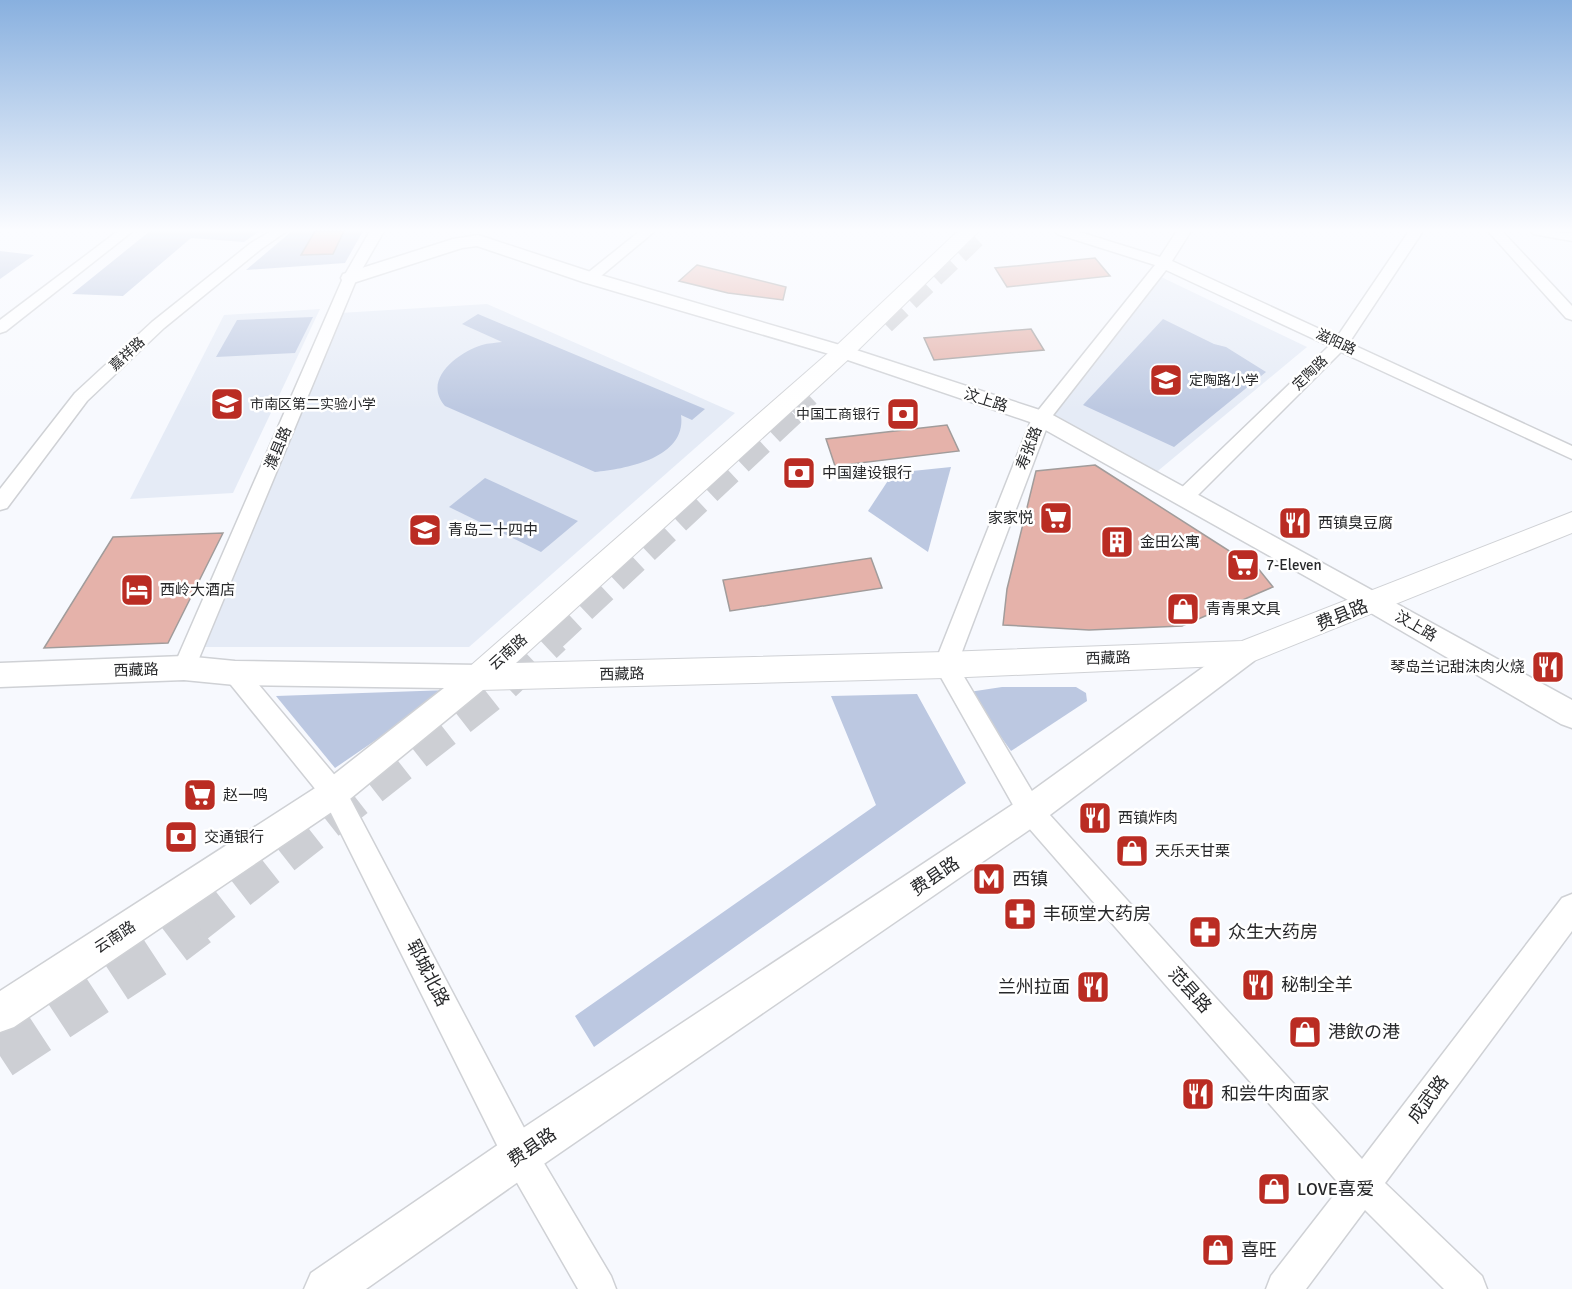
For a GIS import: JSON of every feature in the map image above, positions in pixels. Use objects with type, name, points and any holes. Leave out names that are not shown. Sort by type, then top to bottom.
[{"type":"main road","name":"云南路","points":[[479,677],[843,352],[906,291]]},
{"type":"main road","name":"费县路","points":[[1244,653],[1572,522]]},
{"type":"main road","name":"西藏路","points":[[479,677],[945,665],[1244,653]]},
{"type":"street","points":[[0,328],[48,291]]},
{"type":"street","name":"嘉祥路","points":[[0,503],[81,397],[158,325],[200,291]]},
{"type":"street","name":"濮县路","points":[[184,668],[344,291]]},
{"type":"street","name":"汶上路","points":[[635,291],[843,352],[1041,418],[1374,602],[1572,715]]},
{"type":"street","name":"寿张路","points":[[945,665],[1041,418],[1142,291]]},
{"type":"street","name":"滋阳路","points":[[1225,291],[1572,453]]},
{"type":"street","name":"定陶路","points":[[1184,497],[1340,344],[1376,291]]},
{"type":"street","points":[[1550,291],[1572,315]]},
{"type":"street","name":"费县路","points":[[327,1289],[520,1155],[1030,811],[1244,653]]},
{"type":"street","name":"范县路","points":[[945,665],[1030,811],[1363,1185],[1469,1289]]},
{"type":"street","name":"西藏路","points":[[0,675],[184,668],[235,673],[479,677]]},
{"type":"street","name":"郓城北路","points":[[235,673],[334,793],[520,1155],[598,1289]]},
{"type":"street","name":"云南路","points":[[0,1013],[334,793],[479,677]]},
{"type":"street","name":"成武路","points":[[1284,1289],[1572,908]]},
{"type":"shaded area","points":[[76,291],[129,291],[123,296],[72,294]]},
{"type":"shaded area","name":"定陶路小学","points":[[1140,291],[1191,291],[1307,347],[1153,475],[1036,413]]},
{"type":"shaded area","name":"青岛二十四中","points":[[487,304],[735,413],[469,647],[198,647],[340,313]]},
{"type":"shaded area","name":"市南区第二实验小学","points":[[320,309],[233,493],[130,499],[224,315]]},
{"type":"shaded area","points":[[478,314],[705,409],[692,420],[681,415],[680,430],[674,442],[665,451],[637,464],[595,472],[445,406],[439,396],[438,387],[440,377],[453,361],[462,354],[484,344],[502,342],[462,324]]},
{"type":"shaded area","points":[[313,317],[295,353],[216,357],[237,320]]},
{"type":"shaded area","points":[[1163,319],[1214,344],[1226,347],[1266,372],[1174,447],[1083,405]]},
{"type":"shaded area","points":[[951,467],[928,552],[868,511],[893,473]]},
{"type":"shaded area","points":[[485,478],[578,521],[541,552],[449,507]]},
{"type":"shaded area","points":[[1002,687],[1076,687],[1086,693],[1087,701],[1011,751],[969,692]]},
{"type":"shaded area","points":[[449,690],[335,768],[276,696]]},
{"type":"shaded area","points":[[917,694],[966,783],[594,1047],[575,1016],[876,805],[831,696]]},
{"type":"building","points":[[720,291],[785,291],[783,300]]},
{"type":"building","points":[[1031,329],[1044,350],[934,360],[924,338]]},
{"type":"building","points":[[947,425],[959,451],[835,466],[826,439]]},
{"type":"building","name":"金田公寓","points":[[1095,465],[1234,554],[1253,562],[1273,587],[1182,626],[1089,630],[1003,625],[1007,589],[1036,471]]},
{"type":"building","name":"西岭大酒店","points":[[223,533],[168,643],[44,648],[113,537]]},
{"type":"building","points":[[871,558],[882,588],[730,611],[723,580]]},
{"type":"tunnel","points":[[884,323],[918,291]]},
{"type":"tunnel","points":[[792,411],[814,390]]},
{"type":"tunnel","points":[[551,638],[794,409]]},
{"type":"tunnel","points":[[195,925],[503,683],[553,636]]},
{"type":"tunnel","points":[[0,1056],[172,943],[197,924]]},
{"type":"place","name":"定陶路小学","points":[[1166,380]]},
{"type":"place","name":"市南区第二实验小学","points":[[227,404]]},
{"type":"place","name":"中国工商银行","points":[[903,414]]},
{"type":"place","name":"中国建设银行","points":[[799,473]]},
{"type":"place","name":"家家悦","points":[[1056,518]]},
{"type":"place","name":"西镇臭豆腐","points":[[1295,523]]},
{"type":"place","name":"青岛二十四中","points":[[425,530]]},
{"type":"place","name":"金田公寓","points":[[1117,542]]},
{"type":"place","name":"7-Eleven","points":[[1243,565]]},
{"type":"place","name":"西岭大酒店","points":[[137,590]]},
{"type":"place","name":"青青果文具","points":[[1183,609]]},
{"type":"place","name":"琴岛兰记甜沫肉火烧","points":[[1548,667]]},
{"type":"place","name":"赵一鸣","points":[[200,795]]},
{"type":"place","name":"西镇炸肉","points":[[1095,818]]},
{"type":"place","name":"交通银行","points":[[181,837]]},
{"type":"place","name":"天乐天甘栗","points":[[1132,851]]},
{"type":"place","name":"西镇","points":[[989,879]]},
{"type":"place","name":"丰硕堂大药房","points":[[1020,914]]},
{"type":"place","name":"众生大药房","points":[[1205,932]]},
{"type":"place","name":"秘制全羊","points":[[1258,985]]},
{"type":"place","name":"兰州拉面","points":[[1093,987]]},
{"type":"place","name":"港飲の港","points":[[1305,1032]]},
{"type":"place","name":"和尝牛肉面家","points":[[1198,1094]]},
{"type":"place","name":"LOVE喜爱","points":[[1274,1189]]},
{"type":"place","name":"喜旺","points":[[1218,1250]]}]
